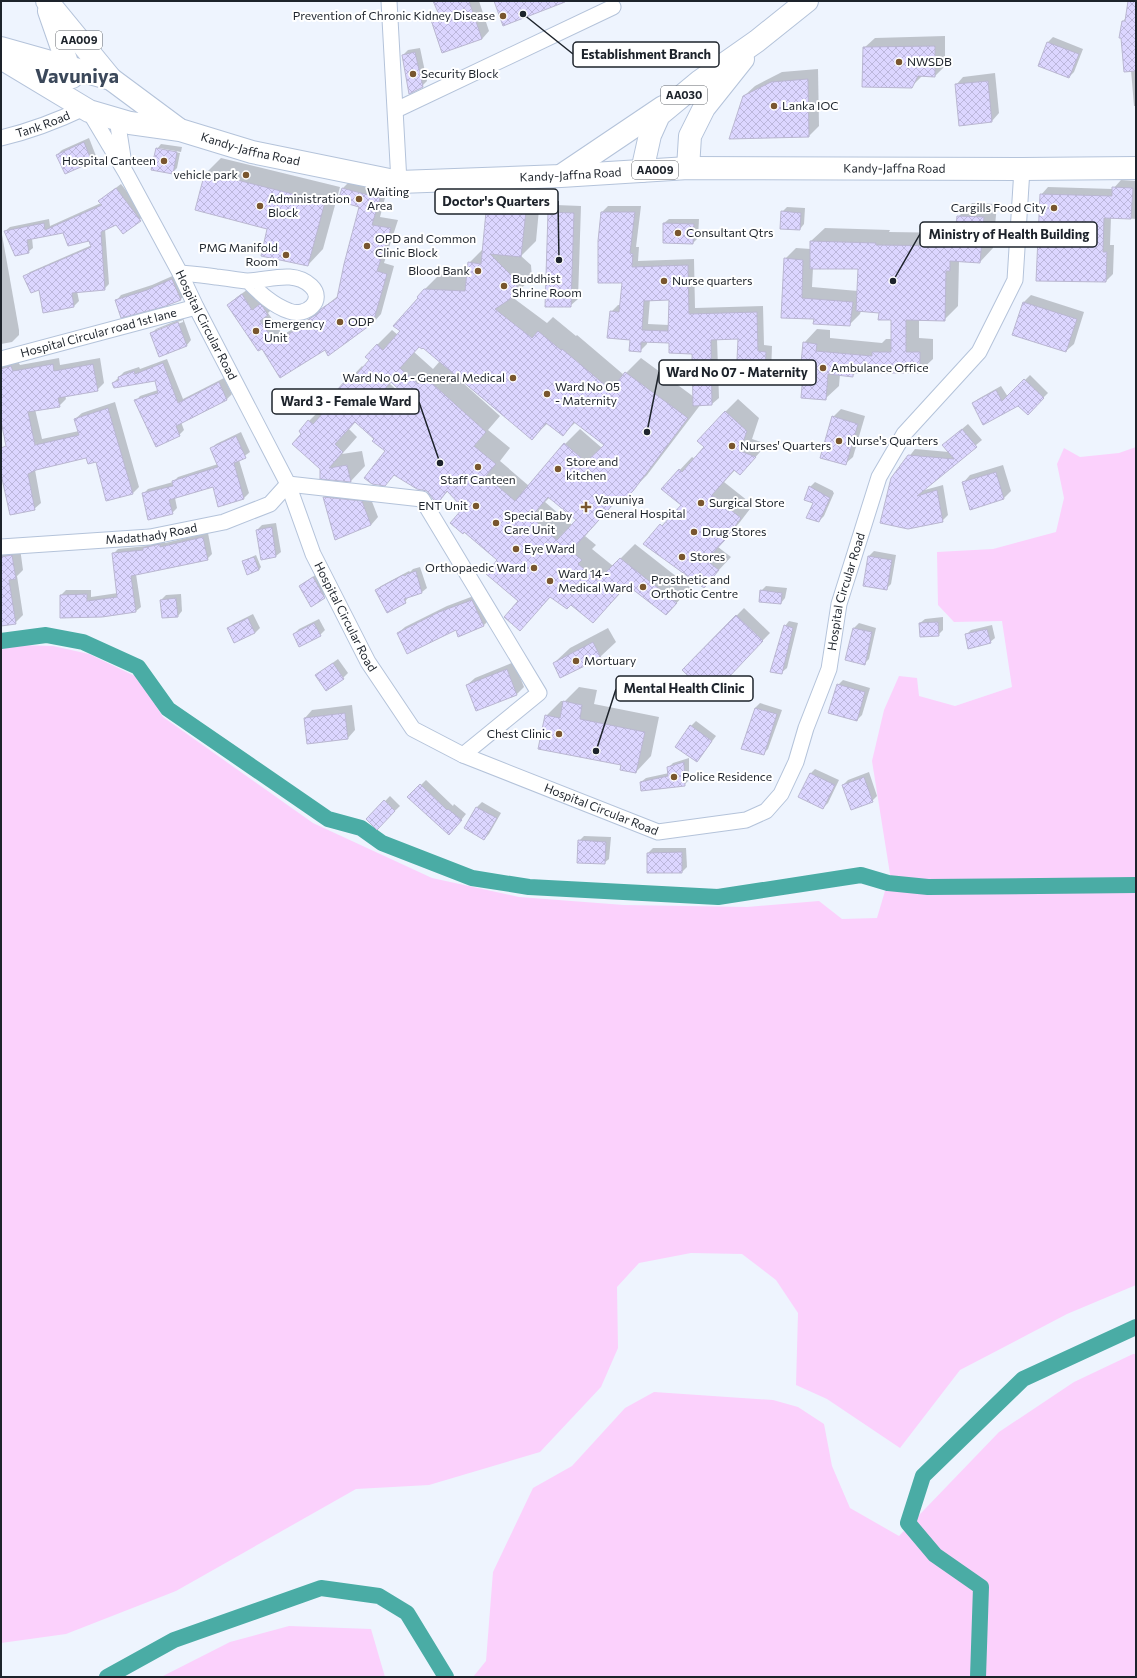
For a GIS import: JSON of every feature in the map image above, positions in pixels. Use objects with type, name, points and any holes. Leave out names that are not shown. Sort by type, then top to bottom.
[{"type":"highway","name":"AA030","points":[[642,171],[650,134],[659,115],[700,81],[757,41],[807,1]]},
{"type":"highway","points":[[28,55],[48,35],[48,8]]},
{"type":"highway","name":"AA009","points":[[48,8],[68,67],[86,109]]},
{"type":"highway","name":"AA009","points":[[48,8],[111,79]]},
{"type":"highway","name":"AA030","points":[[688,168],[690,136],[704,108],[757,41]]},
{"type":"highway","points":[[1,48],[111,79]]},
{"type":"highway","name":"Kandy-Jaffna Road","points":[[1,58],[86,109],[117,119],[130,123],[180,130],[252,152],[399,182],[561,176],[688,168],[1136,168]]},
{"type":"highway","name":"Hospital Circular Road","points":[[111,79],[117,119]]},
{"type":"highway","name":"Kandy-Jaffna Road","points":[[111,79],[180,130]]},
{"type":"highway","points":[[561,176],[700,81]]},
{"type":"street","points":[[389,1],[399,182]]},
{"type":"street","points":[[396,110],[613,7]]},
{"type":"street","name":"Tank Road","points":[[1,138],[27,132],[86,109]]},
{"type":"street","name":"Hospital Circular Road","points":[[86,109],[126,173],[180,273],[196,307],[288,484],[313,554],[368,662],[413,729],[462,755],[658,832],[746,820],[766,811],[781,794],[796,762],[806,728],[829,669],[839,604],[879,478],[904,434],[979,352],[1015,280],[1022,169]]},
{"type":"street","name":"Hospital Circular Road","points":[[117,119],[126,173]]},
{"type":"street","points":[[180,273],[248,281]]},
{"type":"street","name":"Hospital Circular road 1st lane","points":[[1,359],[196,307]]},
{"type":"street","points":[[288,484],[422,499],[539,693],[462,755]]},
{"type":"street","name":"Madathady Road","points":[[1,546],[150,537],[224,522],[270,504],[288,484]]},
{"type":"shaded area","points":[[1136,447],[1136,1285],[1067,1314],[960,1370],[900,1448],[827,1399],[796,1385],[798,1313],[776,1280],[742,1254],[691,1253],[639,1263],[617,1287],[618,1348],[601,1387],[540,1452],[429,1485],[356,1489],[176,1591],[66,1634],[1,1643],[1,649],[17,645],[53,646],[89,654],[139,678],[163,717],[313,823],[432,878],[519,897],[624,905],[747,907],[819,901],[842,919],[877,918],[890,874],[872,761],[884,710],[899,676],[917,678],[919,696],[955,706],[1012,687],[1002,621],[954,622],[938,605],[937,552],[993,549],[1056,532],[1064,498],[1057,464],[1064,448],[1080,457],[1119,453]]},
{"type":"shaded area","points":[[1133,1354],[1136,1354],[1136,1677],[473,1677],[486,1661],[493,1572],[533,1488],[572,1466],[625,1408],[654,1392],[773,1400],[798,1407],[824,1424],[832,1466],[850,1508],[899,1536],[999,1432],[1074,1382]]},
{"type":"shaded area","points":[[289,1626],[371,1629],[385,1677],[161,1677],[230,1642]]},
{"type":"building","points":[[433,1],[469,1],[482,39],[442,53],[431,20],[440,17]]},
{"type":"building","points":[[494,1],[564,1],[565,2],[503,26]]},
{"type":"building","points":[[1128,1],[1136,1],[1136,71],[1124,72],[1121,38],[1119,38],[1122,21],[1125,21]]},
{"type":"building","points":[[1047,42],[1079,54],[1069,78],[1038,66]]},
{"type":"building","name":"NWSDB","points":[[935,46],[935,77],[918,76],[912,88],[862,87],[863,47]]},
{"type":"building","name":"Security Block","points":[[415,52],[423,87],[409,94],[402,55]]},
{"type":"building","points":[[808,79],[809,137],[729,139],[743,96],[771,82]]},
{"type":"building","points":[[988,81],[992,122],[959,126],[955,84]]},
{"type":"building","points":[[84,142],[92,162],[65,174],[56,155]]},
{"type":"building","name":"Hospital Canteen","points":[[156,148],[177,152],[173,174],[151,170]]},
{"type":"building","name":"Administration Block","points":[[205,172],[325,202],[308,266],[261,256],[267,229],[195,210]]},
{"type":"building","points":[[1112,187],[1133,188],[1131,219],[1104,218],[1103,252],[1107,252],[1106,282],[1036,281],[1040,194],[1112,196]]},
{"type":"building","points":[[116,188],[141,221],[123,234],[116,225],[101,232],[105,290],[72,293],[74,307],[43,313],[39,290],[31,293],[23,276],[91,247],[89,241],[68,246],[63,233],[27,240],[29,253],[15,256],[4,231],[44,223],[45,230],[102,205],[98,201]]},
{"type":"building","name":"ODP","points":[[342,188],[380,198],[372,225],[391,228],[377,271],[387,274],[373,323],[328,356],[325,350],[280,378],[262,349],[258,351],[227,305],[242,294],[252,310],[260,304],[268,315],[260,321],[275,342],[310,321],[309,319],[337,298],[359,207],[338,201]]},
{"type":"building","points":[[488,191],[528,193],[521,257],[490,254],[516,280],[518,294],[495,309],[532,338],[538,331],[611,390],[625,372],[688,418],[633,491],[619,504],[616,501],[571,551],[582,560],[578,564],[598,580],[620,558],[677,603],[666,615],[627,585],[593,623],[571,605],[567,609],[550,597],[520,631],[504,617],[518,601],[486,574],[497,560],[464,532],[463,534],[450,523],[463,508],[447,491],[438,503],[427,491],[417,489],[394,475],[385,486],[372,484],[364,478],[385,451],[372,441],[374,439],[355,422],[335,444],[343,452],[329,468],[347,465],[351,482],[320,479],[320,469],[292,444],[301,434],[299,431],[308,420],[313,424],[332,403],[328,400],[346,380],[350,382],[369,360],[365,357],[377,344],[383,350],[400,331],[393,326],[424,289],[465,291],[468,262],[481,264]],"holes":[[[419,347],[422,349],[423,348],[532,440],[546,423],[563,436],[574,422],[604,445],[586,462],[564,443],[515,501],[486,476],[496,464],[474,446],[486,432],[424,376],[418,384],[400,368]],[[391,382],[407,397],[393,415],[376,399]],[[548,497],[576,520],[557,540],[531,517]]]},
{"type":"building","points":[[781,211],[801,213],[800,230],[780,229]]},
{"type":"building","points":[[548,212],[574,213],[571,307],[545,307]]},
{"type":"building","points":[[601,212],[635,212],[630,253],[633,254],[632,267],[688,265],[689,314],[757,312],[758,351],[766,352],[765,382],[736,381],[738,339],[711,340],[712,405],[693,406],[692,354],[669,353],[669,343],[641,342],[641,352],[629,351],[630,340],[607,338],[610,311],[619,312],[622,283],[598,283],[598,241]],"holes":[[[669,300],[668,331],[642,330],[644,301]]]},
{"type":"building","points":[[957,216],[984,217],[980,263],[950,261],[950,271],[946,271],[945,321],[906,320],[906,352],[920,352],[920,373],[853,373],[853,377],[828,374],[826,400],[801,398],[803,374],[800,374],[803,342],[817,344],[816,351],[872,356],[872,352],[891,352],[891,320],[878,320],[879,313],[856,311],[858,269],[810,269],[810,241],[876,243],[876,245],[954,246]]},
{"type":"building","name":"Consultant Qtrs","points":[[663,223],[694,224],[693,244],[663,243]]},
{"type":"building","points":[[784,258],[803,260],[802,298],[853,302],[850,326],[813,324],[814,319],[781,318]]},
{"type":"building","points":[[172,279],[181,300],[163,307],[121,318],[115,300],[147,290]]},
{"type":"building","points":[[1023,302],[1077,319],[1066,352],[1012,335]]},
{"type":"building","points":[[178,322],[187,346],[159,357],[150,333]]},
{"type":"building","points":[[163,363],[178,403],[219,382],[227,400],[176,426],[180,436],[156,447],[134,400],[158,393],[155,381],[114,388],[112,383],[119,380],[118,377],[134,371],[135,374]]},
{"type":"building","points":[[53,364],[54,371],[93,364],[98,391],[58,398],[60,407],[28,412],[35,445],[79,435],[74,419],[108,408],[133,494],[106,501],[96,462],[88,464],[86,458],[36,470],[28,474],[35,510],[10,515],[1,474],[1,448],[6,446],[1,421],[1,369],[11,366],[13,371]]},
{"type":"building","points":[[1024,379],[1044,398],[1028,415],[1018,406],[983,425],[972,403],[996,390],[1002,401]]},
{"type":"building","points":[[725,411],[747,431],[740,451],[756,457],[740,475],[734,470],[712,495],[741,518],[724,541],[706,560],[719,570],[704,588],[643,544],[660,524],[662,526],[681,505],[661,489],[679,469],[682,472],[704,447],[697,441]]},
{"type":"building","name":"Nurse's Quarters","points":[[832,416],[858,424],[846,465],[820,458]]},
{"type":"building","points":[[962,429],[977,447],[917,496],[937,490],[943,522],[908,529],[880,523],[891,478],[908,455],[954,459],[942,445]]},
{"type":"building","points":[[236,436],[246,458],[234,463],[244,499],[218,507],[213,487],[169,500],[173,514],[148,520],[142,493],[173,486],[172,481],[218,467],[210,448]]},
{"type":"building","points":[[996,472],[1004,499],[970,510],[962,482]]},
{"type":"building","points":[[809,486],[830,498],[819,522],[806,518],[813,503],[804,500]]},
{"type":"building","points":[[323,497],[362,501],[371,525],[335,540]]},
{"type":"building","points":[[272,527],[276,557],[261,560],[256,530]]},
{"type":"building","points":[[203,537],[208,560],[131,576],[136,612],[102,617],[60,618],[60,595],[87,594],[87,601],[117,597],[112,553],[143,550],[143,548],[160,544],[160,547]]},
{"type":"building","points":[[12,555],[16,579],[9,580],[16,624],[1,626],[1,557]]},
{"type":"building","points":[[868,556],[892,560],[887,590],[863,586]]},
{"type":"building","points":[[254,557],[259,570],[247,575],[242,561]]},
{"type":"building","points":[[416,571],[422,593],[404,599],[406,603],[387,613],[375,590],[403,575],[405,576]]},
{"type":"building","points":[[313,577],[325,598],[311,607],[299,586]]},
{"type":"building","points":[[760,590],[782,593],[781,604],[759,602]]},
{"type":"building","points":[[176,598],[178,617],[162,618],[160,600]]},
{"type":"building","points":[[472,600],[484,626],[458,637],[456,630],[407,654],[397,633],[439,612]]},
{"type":"building","points":[[736,615],[763,641],[710,697],[682,670]]},
{"type":"building","points":[[248,618],[255,633],[234,643],[227,628]]},
{"type":"building","points":[[938,622],[939,636],[920,637],[919,623]]},
{"type":"building","points":[[314,623],[321,636],[299,647],[293,634]]},
{"type":"building","points":[[784,625],[793,628],[782,674],[770,672]]},
{"type":"building","points":[[853,628],[872,632],[865,665],[845,660]]},
{"type":"building","points":[[987,629],[991,643],[968,649],[965,634]]},
{"type":"building","name":"Mortuary","points":[[593,642],[601,658],[560,678],[553,663]]},
{"type":"building","points":[[333,663],[344,679],[326,691],[315,675]]},
{"type":"building","points":[[507,669],[517,695],[476,711],[466,685]]},
{"type":"building","points":[[837,684],[865,692],[857,721],[828,713]]},
{"type":"building","points":[[563,701],[582,705],[580,719],[645,732],[636,773],[620,770],[621,765],[538,749],[545,715],[560,718]]},
{"type":"building","points":[[755,708],[777,714],[764,755],[741,749]]},
{"type":"building","points":[[345,713],[348,739],[307,744],[304,718]]},
{"type":"building","points":[[690,725],[712,741],[697,762],[675,747]]},
{"type":"building","points":[[684,762],[685,786],[641,791],[640,782],[668,776],[667,767]]},
{"type":"building","points":[[810,773],[835,785],[823,809],[798,797]]},
{"type":"building","points":[[864,777],[873,802],[851,810],[842,785]]},
{"type":"building","points":[[420,784],[447,810],[448,809],[462,820],[449,835],[407,797]]},
{"type":"building","points":[[384,800],[395,811],[377,830],[366,819]]},
{"type":"building","points":[[476,807],[497,818],[484,840],[464,828]]},
{"type":"building","points":[[578,840],[606,842],[605,864],[577,863]]},
{"type":"building","points":[[682,852],[682,873],[647,873],[647,853]]},
{"type":"waterway","points":[[1,641],[46,635],[83,642],[138,667],[168,709],[328,819],[361,828],[382,843],[472,878],[529,887],[718,897],[861,875],[888,883],[928,887],[1136,885]]},
{"type":"waterway","points":[[978,1677],[981,1587],[935,1555],[908,1523],[923,1476],[1023,1379],[1136,1327]]},
{"type":"waterway","points":[[107,1677],[174,1640],[321,1588],[379,1596],[407,1613],[446,1677]]},
{"type":"place","name":"Establishment Branch","points":[[523,14]]},
{"type":"place","name":"Prevention of Chronic Kidney Disease","points":[[503,16]]},
{"type":"place","name":"NWSDB","points":[[899,62]]},
{"type":"place","name":"Security Block","points":[[413,74]]},
{"type":"place","name":"Lanka IOC","points":[[774,106]]},
{"type":"place","name":"Hospital Canteen","points":[[164,161]]},
{"type":"place","name":"vehicle park","points":[[246,175]]},
{"type":"place","name":"Waiting Area","points":[[359,199]]},
{"type":"place","name":"Administration Block","points":[[260,206]]},
{"type":"place","name":"Cargills Food City","points":[[1054,208]]},
{"type":"place","name":"Consultant Qtrs","points":[[678,233]]},
{"type":"place","name":"OPD and Common Clinic Block","points":[[367,246]]},
{"type":"place","name":"PMG Manifold Room","points":[[286,255]]},
{"type":"place","name":"Doctor's Quarters","points":[[559,260]]},
{"type":"place","name":"Blood Bank","points":[[478,271]]},
{"type":"place","name":"Nurse quarters","points":[[664,281]]},
{"type":"place","name":"Ministry of Health Building","points":[[893,281]]},
{"type":"place","name":"Buddhist Shrine Room","points":[[504,286]]},
{"type":"place","name":"ODP","points":[[340,322]]},
{"type":"place","name":"Emergency Unit","points":[[256,331]]},
{"type":"place","name":"Ambulance Office","points":[[823,368]]},
{"type":"place","name":"Ward No 04 - General Medical","points":[[513,378]]},
{"type":"place","name":"Ward No 05 - Maternity","points":[[547,394]]},
{"type":"place","name":"Ward No 07 - Maternity","points":[[647,432]]},
{"type":"place","name":"Nurse's Quarters","points":[[839,441]]},
{"type":"place","name":"Nurses' Quarters","points":[[732,446]]},
{"type":"place","name":"Ward 3 - Female Ward","points":[[440,463]]},
{"type":"place","name":"Staff Canteen","points":[[478,467]]},
{"type":"place","name":"Store and kitchen","points":[[558,469]]},
{"type":"place","name":"Surgical Store","points":[[701,503]]},
{"type":"place","name":"ENT Unit","points":[[476,506]]},
{"type":"place","name":"Vavuniya General Hospital","points":[[586,507]]},
{"type":"place","name":"Special Baby Care Unit","points":[[496,523]]},
{"type":"place","name":"Drug Stores","points":[[694,532]]},
{"type":"place","name":"Eye Ward","points":[[516,549]]},
{"type":"place","name":"Stores","points":[[682,557]]},
{"type":"place","name":"Orthopaedic Ward","points":[[534,568]]},
{"type":"place","name":"Ward 14 - Medical Ward","points":[[550,581]]},
{"type":"place","name":"Prosthetic and Orthotic Centre","points":[[643,587]]},
{"type":"place","name":"Mortuary","points":[[576,661]]},
{"type":"place","name":"Chest Clinic","points":[[559,734]]},
{"type":"place","name":"Mental Health Clinic","points":[[596,751]]},
{"type":"place","name":"Police Residence","points":[[674,777]]},
{"type":"district","name":"Vavuniya","points":[[77,76]]}]
